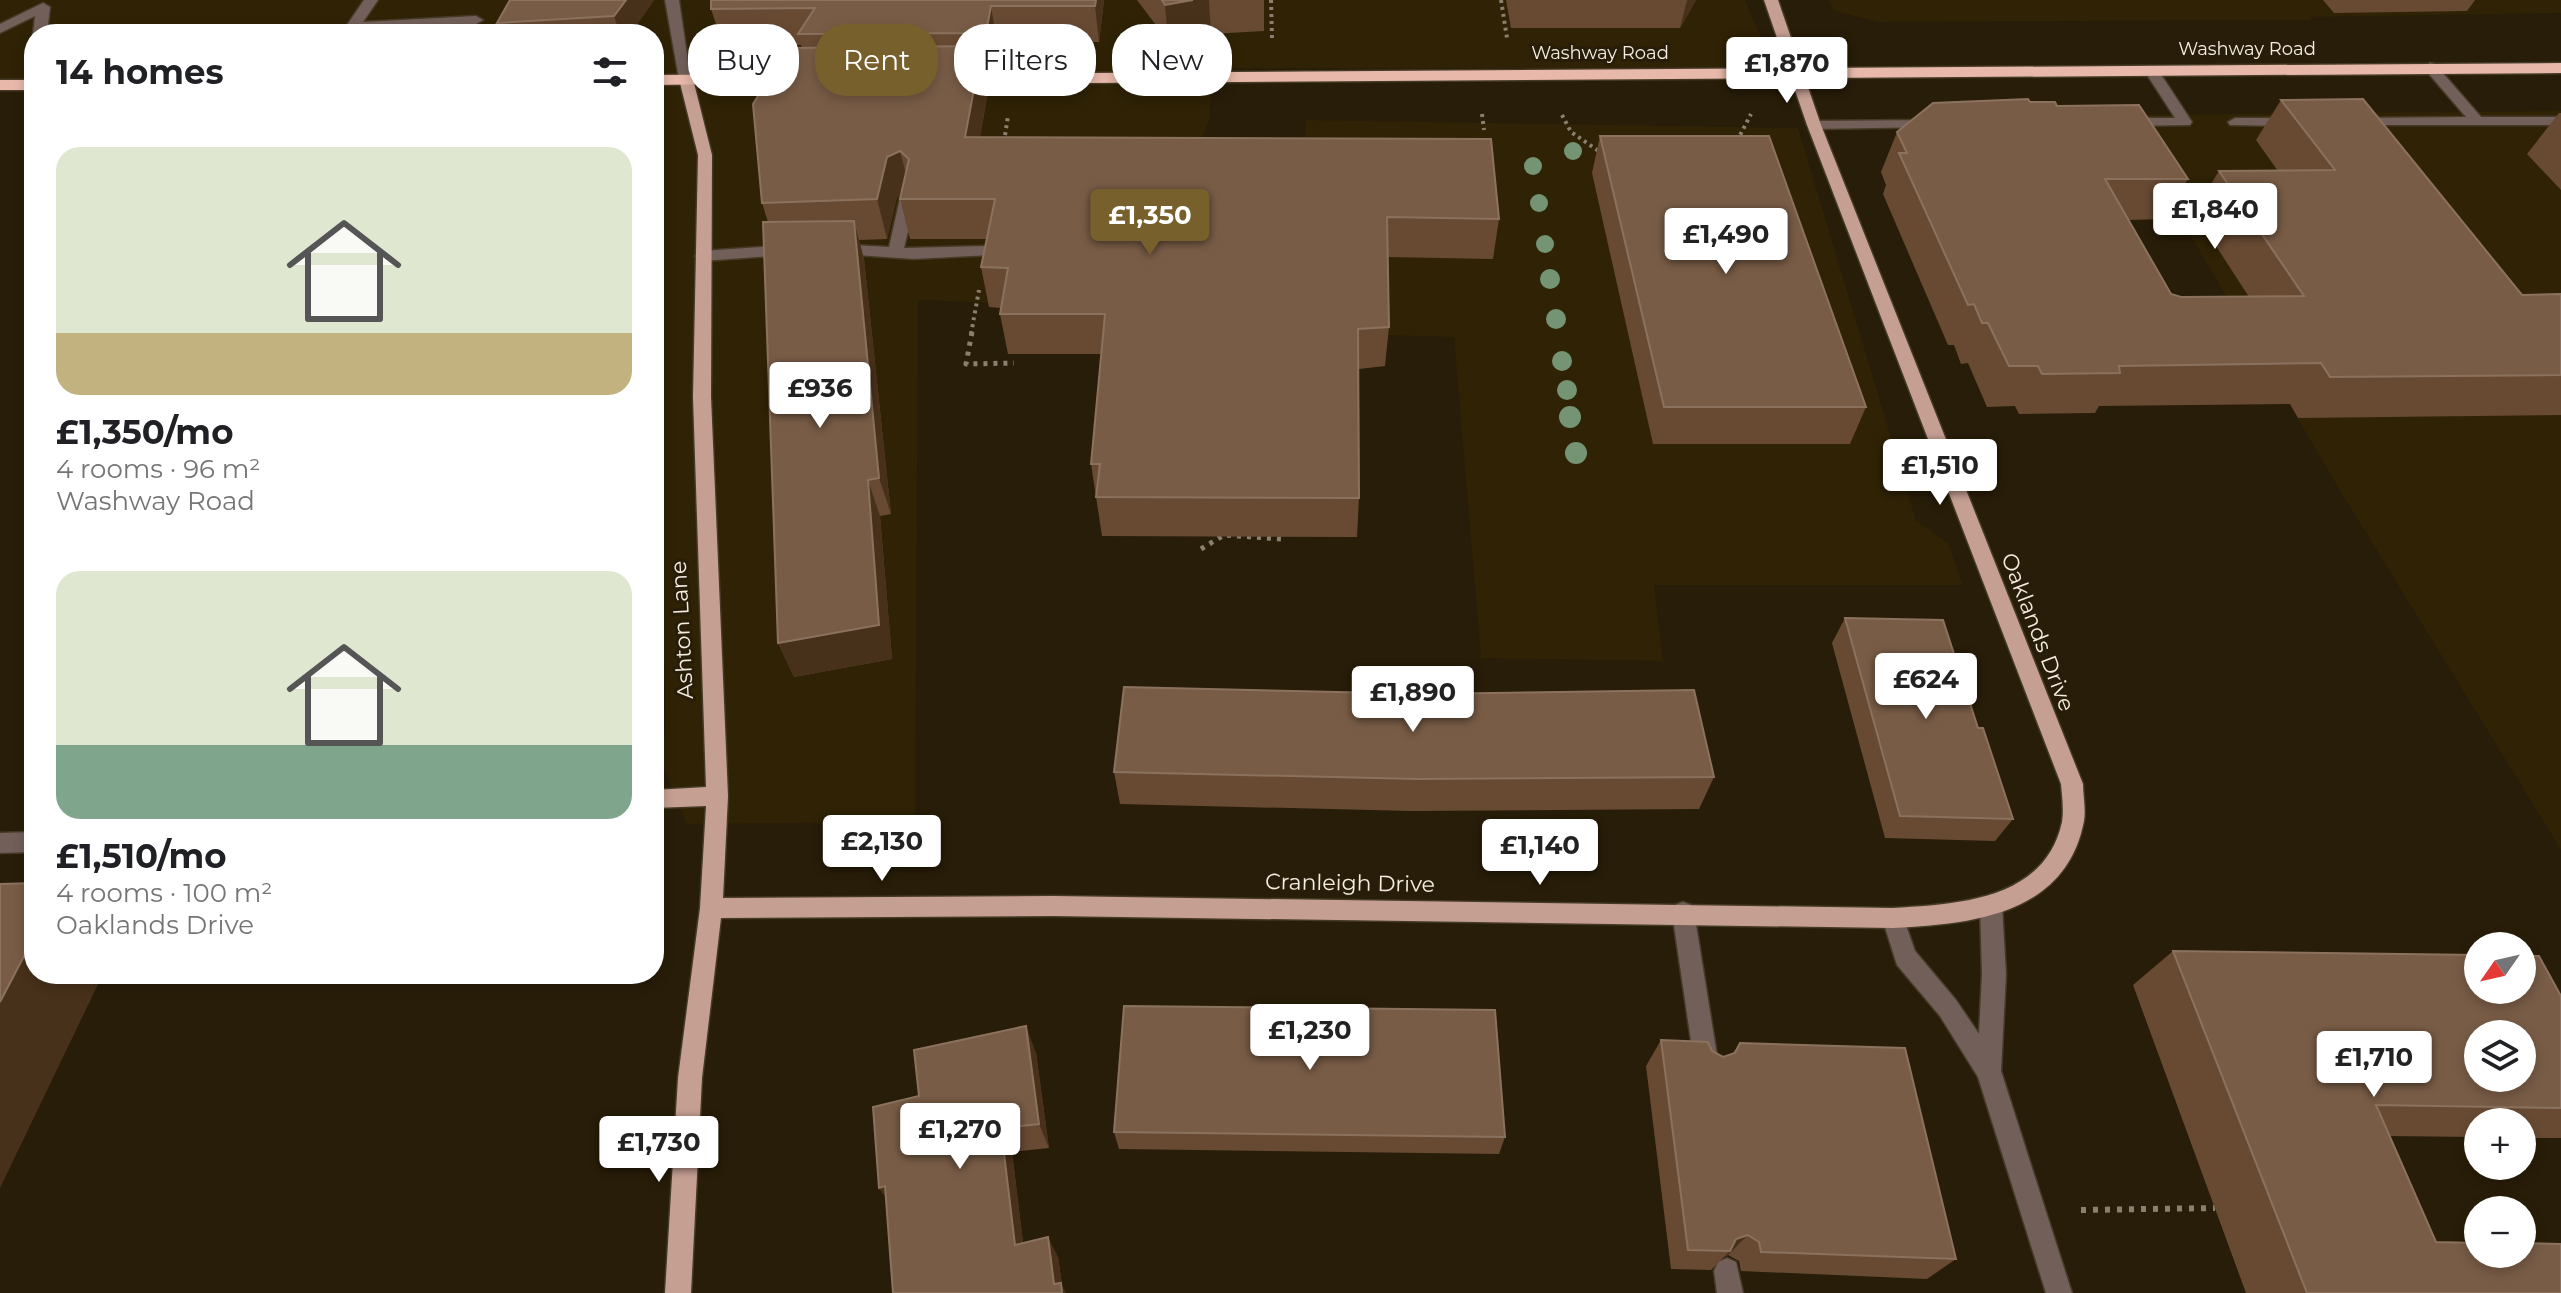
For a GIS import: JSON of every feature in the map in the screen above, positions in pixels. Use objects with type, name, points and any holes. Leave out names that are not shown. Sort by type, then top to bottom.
[{"type":"highway","name":"Washway Road","points":[[941,79],[2561,68]]},
{"type":"highway","points":[[664,80],[815,79]]},
{"type":"highway","points":[[0,85],[24,85]]},
{"type":"main road","name":"Oaklands Drive","points":[[1771,0],[1814,125],[2072,784],[2073,820],[2065,847],[2032,891]]},
{"type":"main road","name":"Ashton Lane","points":[[678,1293],[690,1078],[711,908],[717,796],[705,520],[705,155],[686,79]]},
{"type":"main road","points":[[664,799],[717,796]]},
{"type":"main road","name":"Cranleigh Drive","points":[[711,908],[1053,906],[1683,912],[1893,918],[1942,916],[1991,906],[2032,891]]},
{"type":"street","points":[[355,24],[371,0]]},
{"type":"street","points":[[672,0],[686,79]]},
{"type":"street","points":[[0,29],[43,7],[41,24]]},
{"type":"street","points":[[426,24],[476,20]]},
{"type":"street","points":[[2430,67],[2478,122]]},
{"type":"street","points":[[2116,122],[2185,122],[2151,70]]},
{"type":"street","points":[[2341,122],[2561,121]]},
{"type":"street","points":[[2235,122],[2311,122]]},
{"type":"street","points":[[1814,125],[1941,124]]},
{"type":"street","points":[[896,251],[908,198]]},
{"type":"street","points":[[703,256],[813,250],[985,251]]},
{"type":"street","points":[[0,843],[24,842]]},
{"type":"street","points":[[1989,1071],[1994,974],[1991,906]]},
{"type":"street","points":[[1683,912],[1707,1068]]},
{"type":"street","points":[[1893,918],[1905,957],[1948,1008],[1989,1071],[2059,1293]]},
{"type":"path","points":[[1560,109],[1571,132],[1602,153]]},
{"type":"path","points":[[1730,150],[1746,127],[1752,109]]},
{"type":"path","points":[[1201,549],[1224,535],[1281,539]]},
{"type":"path","points":[[2032,1211],[2215,1208]]},
{"type":"shaded area","points":[[0,0],[1745,0],[1774,68],[1232,68],[1232,24],[1112,24],[1112,96],[1210,96],[1210,118],[1187,176],[1068,306],[918,300],[915,822],[687,824],[664,768],[664,24],[24,24],[24,86],[0,86]]},
{"type":"shaded area","points":[[1828,0],[2561,0],[2561,13],[2310,17],[2311,20],[1879,22],[1834,11]]},
{"type":"shaded area","points":[[2561,111],[2561,850],[2338,487],[2120,115]]},
{"type":"shaded area","points":[[1306,120],[1798,128],[1916,521],[1948,543],[1963,585],[1654,585],[1663,661],[1481,658],[1454,337],[1385,335],[1303,177]]},
{"type":"building","points":[[510,0],[626,0],[614,16],[497,23]]},
{"type":"building","points":[[711,0],[1096,0],[1095,6],[991,6],[988,24],[954,24],[954,33],[938,33],[938,24],[815,24],[815,34],[799,34],[815,8],[711,9]]},
{"type":"building","points":[[1162,0],[1193,0],[1165,5]]},
{"type":"building","points":[[938,46],[954,46],[954,96],[973,96],[965,137],[1491,139],[1499,219],[1387,217],[1389,327],[1358,329],[1359,498],[1096,497],[1100,464],[1091,464],[1105,314],[1000,314],[1008,268],[981,267],[995,199],[900,199],[909,159],[900,151],[887,157],[877,199],[762,203],[753,104],[758,96],[799,96],[799,48],[815,48],[815,96],[938,96]]},
{"type":"building","points":[[2028,99],[2030,102],[2055,102],[2057,106],[2139,105],[2188,179],[2105,179],[2171,294],[2181,297],[2304,296],[2219,171],[2335,170],[2281,100],[2363,99],[2522,295],[2561,294],[2561,375],[2330,377],[2321,363],[2119,366],[2120,373],[2042,374],[2038,366],[2009,366],[1988,323],[1982,323],[1974,304],[1968,305],[1899,153],[1907,153],[1897,132],[1933,103]]},
{"type":"building","points":[[1600,136],[1769,136],[1866,407],[1664,407]]},
{"type":"building","points":[[854,221],[879,478],[868,480],[879,625],[778,643],[763,222]]},
{"type":"building","points":[[1845,618],[1943,620],[1978,728],[1983,728],[2013,819],[1900,816]]},
{"type":"building","points":[[1124,687],[1426,694],[1694,690],[1714,777],[1417,779],[1114,772]]},
{"type":"building","points":[[24,883],[24,956],[0,1002],[0,884]]},
{"type":"building","points":[[2173,951],[2464,955],[2464,1004],[2536,1004],[2536,956],[2539,956],[2561,996],[2561,1108],[2376,1105],[2436,1242],[2464,1243],[2464,1268],[2536,1268],[2536,1243],[2561,1244],[2561,1293],[2307,1293]]},
{"type":"building","points":[[1124,1006],[1495,1010],[1505,1137],[1114,1132]]},
{"type":"building","points":[[1026,1026],[1039,1124],[1001,1128],[1015,1245],[1048,1237],[1054,1284],[1061,1283],[1062,1293],[893,1293],[885,1186],[879,1188],[873,1107],[919,1096],[914,1050]]},
{"type":"building","points":[[1661,1040],[1708,1042],[1712,1051],[1723,1057],[1735,1053],[1740,1043],[1905,1048],[1956,1259],[1761,1252],[1759,1242],[1748,1235],[1736,1239],[1730,1251],[1688,1250]]}]
